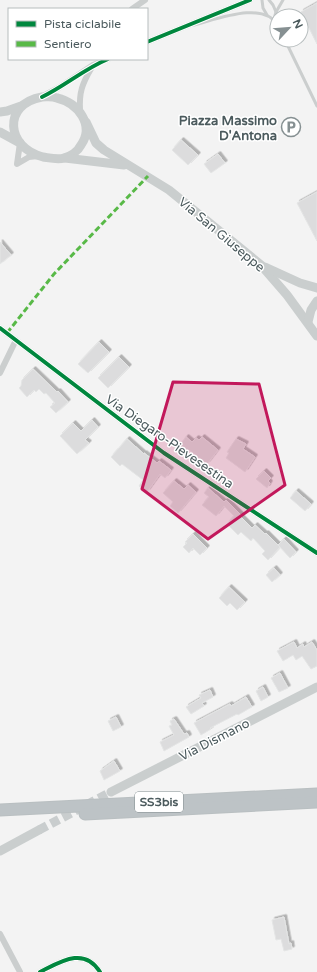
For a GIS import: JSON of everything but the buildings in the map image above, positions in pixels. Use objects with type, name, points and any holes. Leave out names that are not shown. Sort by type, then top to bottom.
[{"type":"highway","name":"SS3bis","points":[[0,810],[317,794]]},
{"type":"highway","name":"SS3bis","points":[[0,817],[317,802]]},
{"type":"main road","points":[[0,132],[39,156],[56,159],[71,155],[79,149],[86,136],[86,122],[80,111],[62,99],[42,96],[28,100],[16,113],[14,129],[20,143]]},
{"type":"main road","points":[[0,112],[21,106]]},
{"type":"main road","name":"Via San Giuseppe","points":[[86,122],[96,143],[104,150],[169,190],[261,265],[312,323],[317,336]]},
{"type":"main road","name":"Via San Giuseppe","points":[[64,158],[128,165]]},
{"type":"main road","points":[[261,265],[300,283],[317,288]]},
{"type":"main road","points":[[312,323],[311,310],[317,301]]},
{"type":"main road","name":"Via Dismano","points":[[111,792],[317,687]]},
{"type":"main road","points":[[0,851],[39,830]]},
{"type":"street","points":[[133,8],[145,0]]},
{"type":"street","points":[[148,42],[250,0]]},
{"type":"street","points":[[42,96],[60,88],[95,63],[105,60]]},
{"type":"street","points":[[80,111],[79,97],[81,90],[84,81],[95,63]]},
{"type":"street","points":[[17,164],[20,143]]},
{"type":"street","points":[[12,170],[17,164],[29,157],[39,156]]},
{"type":"street","name":"Via Diegaro-Pievesestina","points":[[0,328],[164,453],[317,553]]},
{"type":"street","points":[[0,373],[16,340]]},
{"type":"street","points":[[0,934],[20,972]]},
{"type":"street","points":[[40,972],[70,958],[82,958],[92,963],[100,972]]},
{"type":"lane","points":[[262,0],[263,8],[267,15]]},
{"type":"lane","points":[[179,30],[246,12],[267,15]]},
{"type":"lane","points":[[288,48],[317,106]]},
{"type":"highlighted area","points":[[173,382],[259,384],[285,485],[208,539],[142,489]]},
{"type":"tunnel","points":[[39,830],[111,792]]},
{"type":"marked path","points":[[7,333],[54,274],[148,176]]},
{"type":"cycle path","points":[[148,42],[250,0]]},
{"type":"cycle path","points":[[42,97],[106,60]]},
{"type":"cycle path","points":[[0,328],[164,453],[317,553]]},
{"type":"cycle path","points":[[40,972],[72,958],[87,960],[94,964],[100,972]]},
{"type":"place","name":"Piazza Massimo D'Antona","points":[[291,127]]}]
